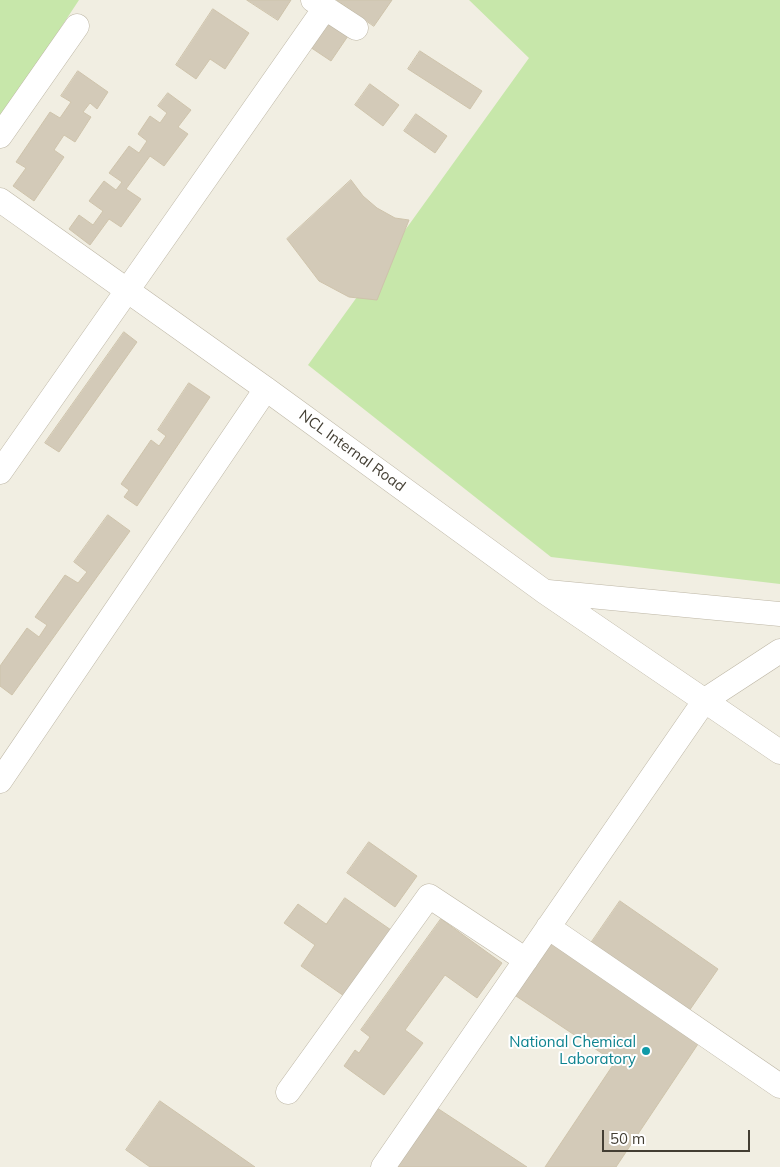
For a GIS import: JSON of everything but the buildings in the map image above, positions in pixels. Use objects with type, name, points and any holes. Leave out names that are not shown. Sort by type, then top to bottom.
[{"type":"lane","points":[[0,472],[127,291],[319,4],[356,28]]},
{"type":"lane","points":[[0,136],[77,26]]},
{"type":"lane","name":"NCL Internal Road","points":[[0,200],[266,389],[545,592],[780,752]]},
{"type":"lane","points":[[0,781],[8,754],[266,389]]},
{"type":"lane","points":[[545,592],[780,614]]},
{"type":"lane","points":[[383,1167],[705,700],[780,651]]},
{"type":"lane","points":[[288,1092],[429,896],[526,960]]},
{"type":"lane","points":[[548,927],[780,1086]]},
{"type":"green space","points":[[0,0],[79,0],[0,120]]},
{"type":"green space","points":[[469,0],[780,0],[780,584],[551,557],[308,365],[529,58]]},
{"type":"place","name":"National Chemical Laboratory","points":[[646,1051]]}]
